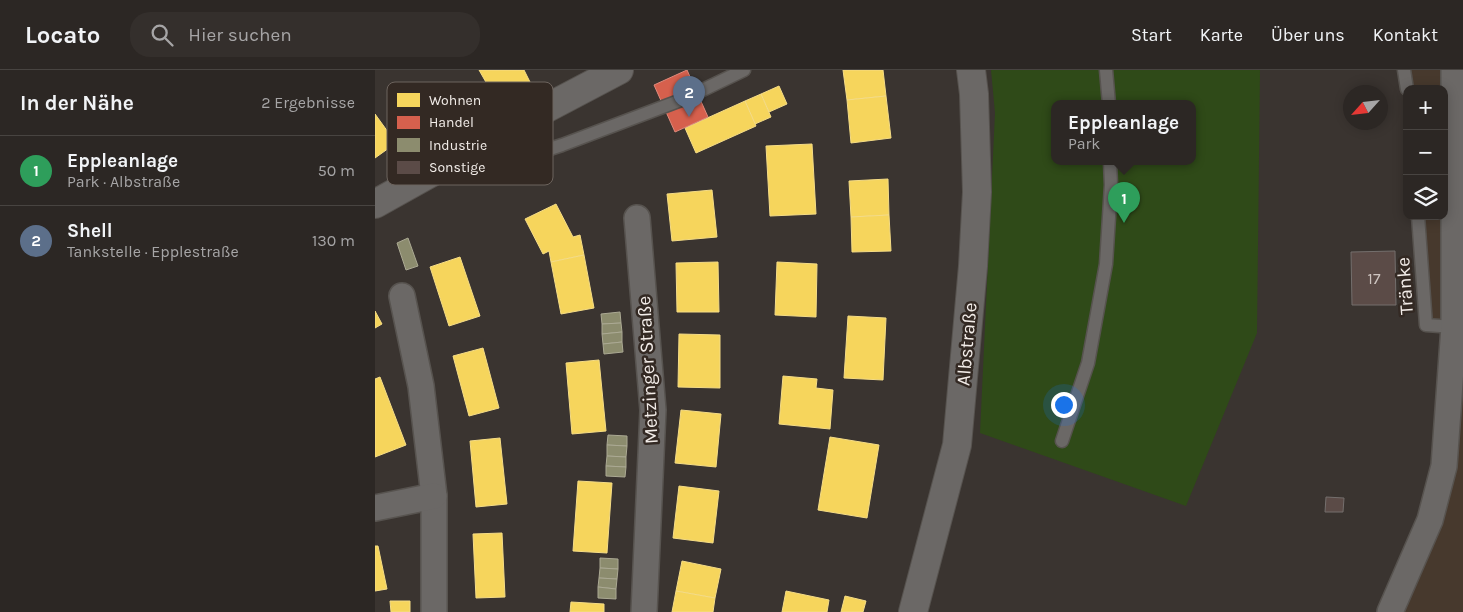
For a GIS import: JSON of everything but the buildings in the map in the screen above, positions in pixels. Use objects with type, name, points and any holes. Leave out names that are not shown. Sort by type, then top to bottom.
[{"type":"street","points":[[553,97],[584,77],[619,70]]},
{"type":"street","name":"Albstraße","points":[[913,612],[957,445],[973,275],[977,192],[974,94],[971,70]]},
{"type":"street","points":[[1390,612],[1430,520],[1444,466],[1454,327],[1458,206],[1454,70]]},
{"type":"street","points":[[376,202],[408,185]]},
{"type":"street","name":"Metzinger Straße","points":[[637,218],[653,410],[643,612]]},
{"type":"street","points":[[402,296],[421,386],[434,496],[434,612]]},
{"type":"street","points":[[375,508],[434,496]]},
{"type":"lane","points":[[553,148],[684,99],[744,70]]},
{"type":"lane","points":[[1106,70],[1109,100]]},
{"type":"lane","points":[[1404,70],[1406,85]]},
{"type":"lane","points":[[1061,441],[1088,363],[1106,264],[1111,185],[1110,165]]},
{"type":"lane","name":"Tränke","points":[[1417,220],[1425,325],[1454,327]]},
{"type":"shaded area","points":[[1404,70],[1463,70],[1463,612],[1390,612],[1430,520],[1454,327],[1426,325],[1418,220],[1448,220],[1448,85],[1406,85]]},
{"type":"green space","points":[[991,70],[1260,70],[1257,333],[1186,506],[980,433],[995,113]]},
{"type":"place","name":"Shell","points":[[689,117]]},
{"type":"place","name":"Eppleanlage","points":[[1124,223]]}]
